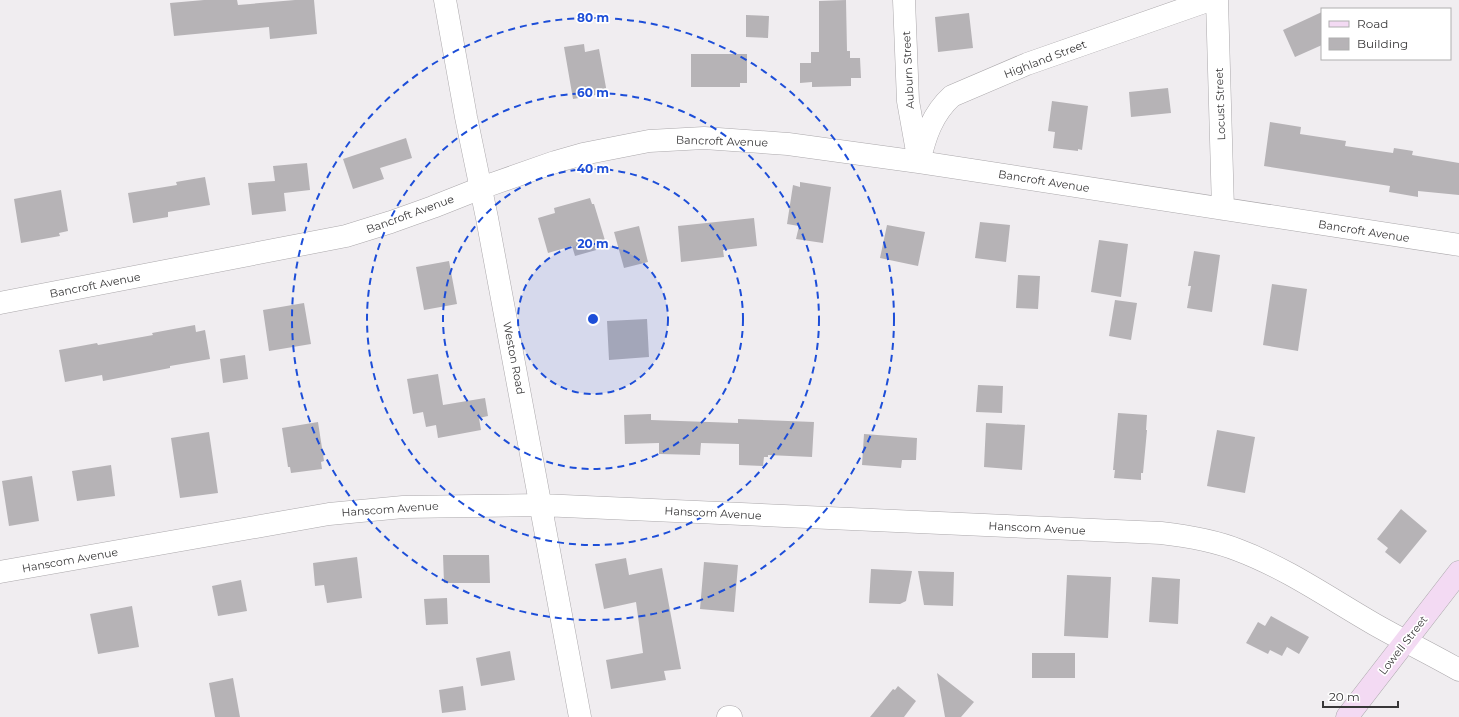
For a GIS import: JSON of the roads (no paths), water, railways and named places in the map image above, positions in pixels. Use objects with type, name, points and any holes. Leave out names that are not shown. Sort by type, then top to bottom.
[{"type":"main road","name":"Lowell Street","points":[[1348,717],[1459,572]]},
{"type":"street","name":"Weston Road","points":[[445,0],[466,117],[542,505],[580,717]]},
{"type":"street","name":"Auburn Street","points":[[904,0],[908,101],[919,162]]},
{"type":"street","name":"Highland Street","points":[[919,162],[923,144],[933,119],[943,104],[952,96],[1027,64],[1210,0]]},
{"type":"street","name":"Locust Street","points":[[1217,0],[1223,209]]},
{"type":"street","name":"Bancroft Avenue","points":[[0,303],[346,236],[398,220],[480,188],[555,162],[583,154],[649,141],[675,139],[704,138],[781,143],[919,162],[1459,245]]},
{"type":"street","name":"Hanscom Avenue","points":[[0,572],[354,511],[403,507],[542,505],[1145,532],[1181,536],[1220,544],[1260,559],[1281,569],[1375,624],[1459,670]]}]
